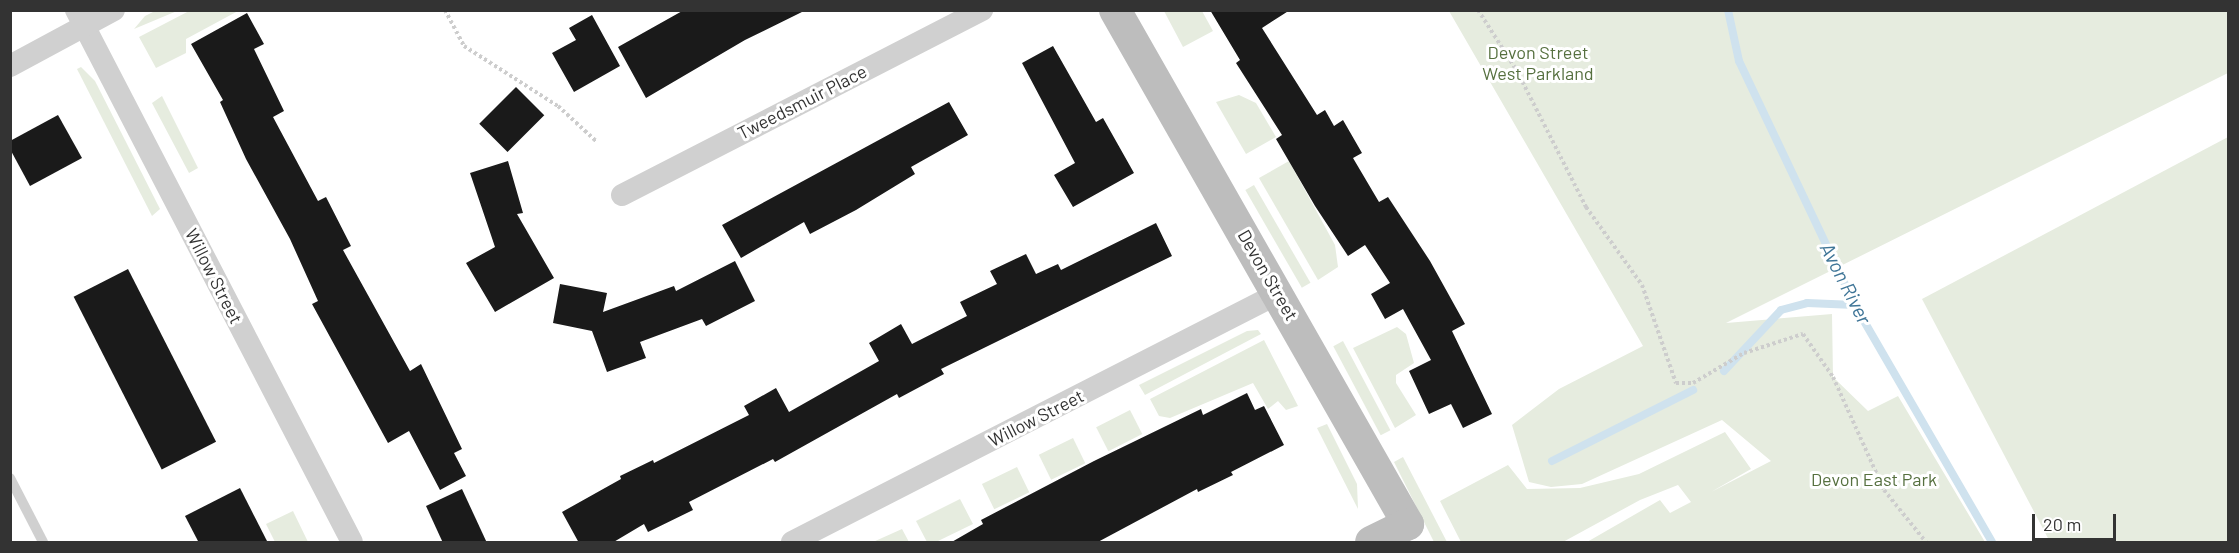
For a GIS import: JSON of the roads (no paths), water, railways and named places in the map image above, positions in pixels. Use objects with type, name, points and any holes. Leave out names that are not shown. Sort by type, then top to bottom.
[{"type":"street","points":[[10,66],[80,19],[114,10]]},
{"type":"street","name":"Tweedsmuir Place","points":[[622,195],[982,10]]},
{"type":"street","name":"Devon Street","points":[[1115,10],[1279,293],[1413,533]]},
{"type":"street","name":"Willow Street","points":[[80,19],[352,543]]},
{"type":"street","name":"Willow Street","points":[[792,543],[1279,293]]},
{"type":"street","points":[[1371,543],[1413,533]]},
{"type":"lane","points":[[10,478],[44,543]]},
{"type":"waterway","name":"Avon River","points":[[1728,10],[1739,61],[1857,309],[1992,542]]},
{"type":"waterway","points":[[1724,371],[1781,310],[1807,303],[1855,305]]},
{"type":"waterway","points":[[1552,461],[1693,390]]},
{"type":"park label","name":"Devon Street West Parkland","points":[[1538,63]]},
{"type":"park label","name":"Devon East Park","points":[[1874,479]]}]
